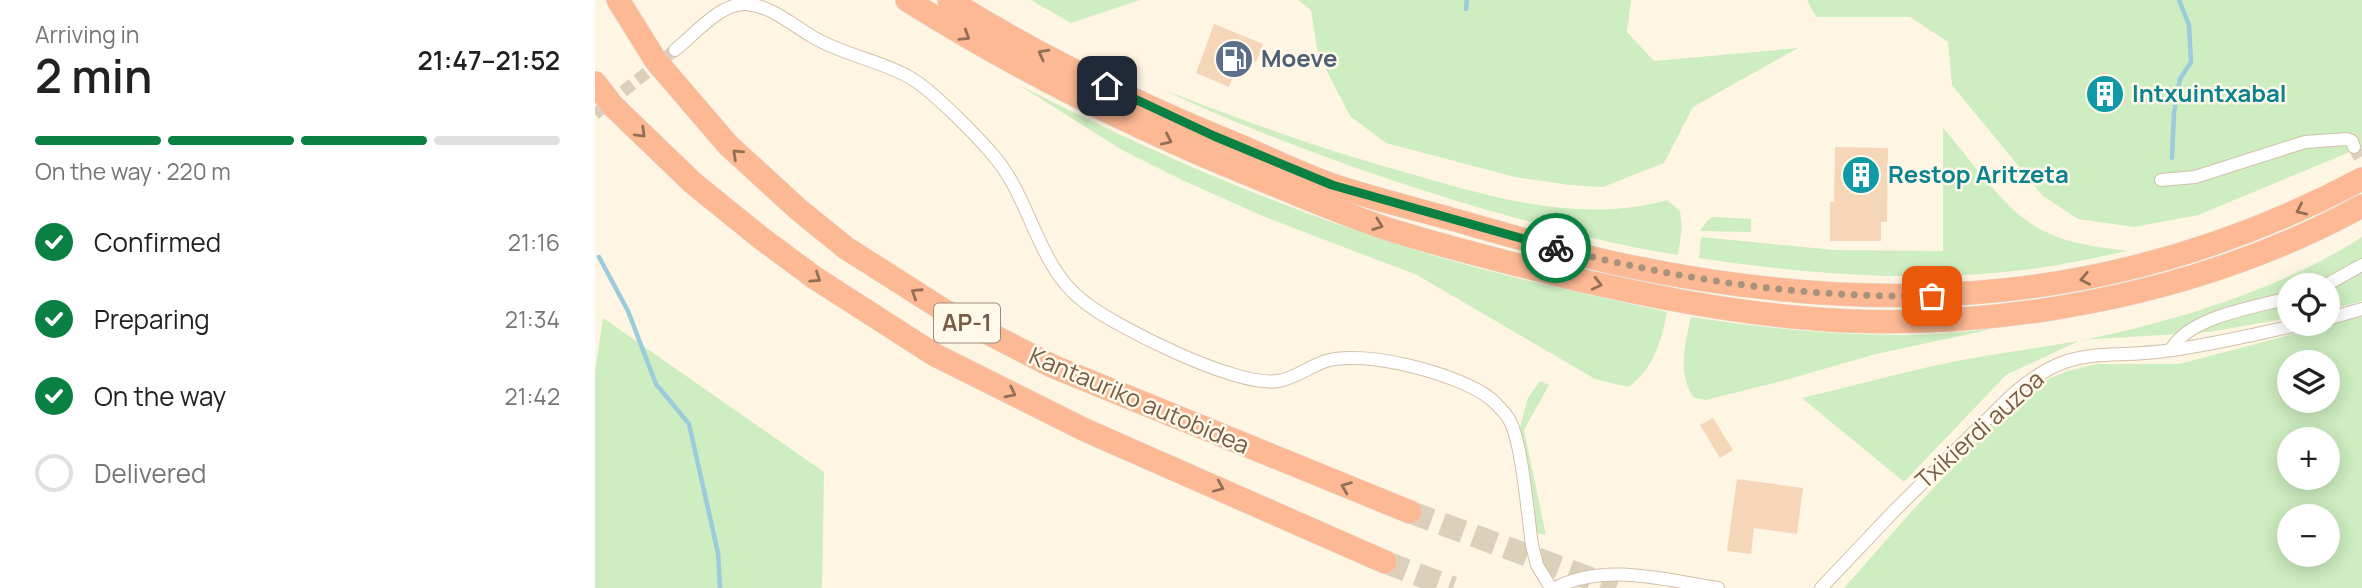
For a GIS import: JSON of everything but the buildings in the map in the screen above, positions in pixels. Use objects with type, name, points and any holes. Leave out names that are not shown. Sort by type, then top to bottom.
[{"type":"highway","name":"Kantauriko autobidea","points":[[618,0],[656,61],[728,145],[799,210],[846,248],[945,312],[1064,371],[1410,512]]},
{"type":"highway","points":[[907,0],[979,45],[1101,109],[1199,155],[1399,233],[1520,266],[1627,291],[1795,318],[1883,321],[1964,318],[2046,309],[2123,296],[2183,279],[2295,238],[2362,206]]},
{"type":"highway","points":[[949,0],[1067,67],[1146,105],[1332,185],[1626,266],[1724,284],[1880,297],[1958,295],[2043,287],[2118,273],[2236,237],[2289,216],[2362,179]]},
{"type":"highway","name":"Kantauriko autobidea","points":[[595,83],[613,106],[693,183],[761,239],[815,278],[935,355],[1085,430],[1385,562]]},
{"type":"street","points":[[675,51],[728,8],[746,4],[776,14],[814,38],[848,54],[909,77],[934,96],[995,157],[1064,286],[1085,304],[1126,329],[1224,371],[1258,381],[1279,381],[1327,360],[1351,357],[1386,360],[1470,387],[1490,399],[1511,422],[1537,565],[1553,588],[1574,579],[1602,573],[1718,588]]},
{"type":"street","points":[[2161,180],[2195,177],[2305,142],[2347,139],[2354,147]]},
{"type":"street","points":[[2340,277],[2362,265]]},
{"type":"street","points":[[2171,350],[2176,340],[2190,329],[2239,310],[2277,301]]},
{"type":"street","points":[[2340,315],[2362,309]]},
{"type":"street","name":"Txikierdi auzoa","points":[[1821,588],[1930,474],[2034,376],[2053,365],[2076,357],[2171,350],[2277,329]]},
{"type":"green space","points":[[1031,0],[1140,0],[1071,23]]},
{"type":"green space","points":[[1298,0],[1631,0],[1627,32],[1654,61],[1798,48],[1693,107],[1664,163],[1603,187],[1569,185],[1515,177],[1386,143],[1350,116],[1318,54],[1311,10]]},
{"type":"green space","points":[[1807,0],[2362,0],[2362,147],[2198,215],[2134,227],[2078,219],[2043,196],[1952,85],[1948,42],[1910,17],[1816,17]]},
{"type":"green space","points":[[1019,85],[1164,155],[1263,196],[1364,233],[1478,268],[1667,312],[1655,354],[1644,372],[1628,387],[1595,379],[1417,275],[1265,217],[1182,180],[1122,150]]},
{"type":"green space","points":[[1161,89],[1343,154],[1501,198],[1601,210],[1667,200],[1680,211],[1682,227],[1678,255],[1561,230],[1407,185],[1283,141]]},
{"type":"green space","points":[[1943,128],[1996,192],[2030,223],[2065,240],[2128,251],[2036,268],[1942,276],[1820,272],[1699,258],[1701,237],[1834,250],[1943,251]]},
{"type":"green space","points":[[1713,217],[1751,219],[1751,232],[1700,231]]},
{"type":"green space","points":[[2362,237],[2362,301],[2340,307],[2340,273],[2297,273]]},
{"type":"green space","points":[[2277,282],[2277,320],[2209,332],[2085,340],[2189,313]]},
{"type":"green space","points":[[2362,316],[2362,588],[1844,588],[1994,424],[2037,384],[2067,371],[2097,364],[2179,364],[2286,336],[2340,336],[2340,322]]},
{"type":"green space","points":[[1691,317],[1829,333],[1922,335],[1993,329],[1876,354],[1706,400],[1694,398],[1684,369]]},
{"type":"green space","points":[[603,318],[824,472],[822,588],[595,588],[595,372]]},
{"type":"green space","points":[[2079,341],[2006,375],[1904,482],[1802,398],[1959,360]]},
{"type":"green space","points":[[1540,381],[1549,385],[1524,430],[1546,535],[1536,533],[1520,427],[1528,398]]},
{"type":"waterway","points":[[1466,9],[1467,0]]},
{"type":"waterway","points":[[2172,158],[2174,113],[2180,79],[2191,62],[2189,25],[2179,0]]},
{"type":"waterway","points":[[599,257],[628,311],[656,384],[689,424],[718,553],[720,588]]},
{"type":"tunnel","points":[[595,114],[675,50]]},
{"type":"tunnel","points":[[2354,147],[2362,163]]},
{"type":"tunnel","points":[[1410,512],[1616,588]]},
{"type":"tunnel","points":[[1385,562],[1453,588]]},
{"type":"way so far","points":[[1556,248],[1626,266],[1724,284],[1880,297],[1932,296]]},
{"type":"place","name":"Moeve","points":[[1234,59]]},
{"type":"place","name":"Intxuintxabal","points":[[2105,94]]},
{"type":"place","name":"Restop Aritzeta","points":[[1861,175]]},
{"type":"route","points":[[1107,86],[1214,136],[1332,185],[1556,248]]}]
